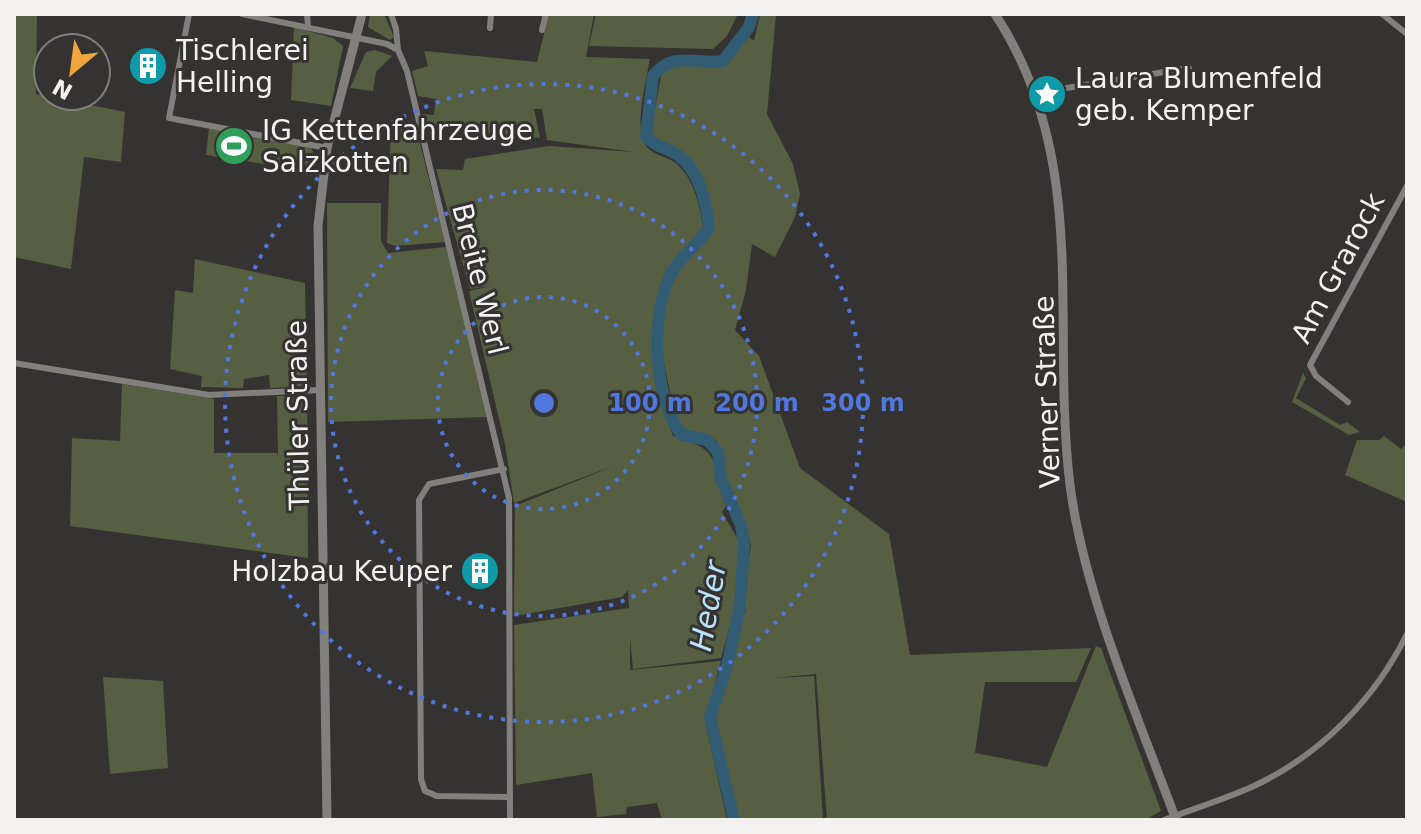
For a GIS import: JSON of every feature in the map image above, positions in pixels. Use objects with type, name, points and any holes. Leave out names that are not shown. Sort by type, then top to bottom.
[{"type":"main road","name":"Thüler Straße","points":[[327,820],[318,226],[327,148],[362,14]]},
{"type":"main road","name":"Verner Straße","points":[[995,14],[1014,43],[1036,93],[1049,134],[1063,226],[1065,427],[1080,537],[1109,633],[1175,818]]},
{"type":"street","points":[[189,14],[169,118],[327,148]]},
{"type":"street","points":[[242,14],[357,37],[398,50]]},
{"type":"street","points":[[307,14],[308,26]]},
{"type":"street","name":"Breite Werl","points":[[391,14],[509,498],[510,820]]},
{"type":"street","points":[[490,28],[491,14]]},
{"type":"street","points":[[542,30],[546,14]]},
{"type":"street","points":[[1382,14],[1407,34]]},
{"type":"street","points":[[1036,93],[1189,68]]},
{"type":"street","name":"Am Grarock","points":[[1348,402],[1316,376],[1310,365],[1407,186]]},
{"type":"street","points":[[14,363],[209,395],[319,390]]},
{"type":"street","points":[[504,469],[429,484],[419,500],[421,779],[425,791],[437,796],[509,797]]},
{"type":"street","points":[[1164,820],[1254,786],[1313,750],[1373,689],[1407,634]]},
{"type":"green space","points":[[14,14],[37,14],[37,32],[32,32],[32,112],[112,112],[112,109],[125,112],[121,162],[84,157],[71,269],[14,257]]},
{"type":"green space","points":[[370,14],[384,14],[394,37],[390,40],[368,27]]},
{"type":"green space","points":[[549,14],[594,14],[586,57],[650,59],[641,112],[643,140],[653,152],[677,164],[688,177],[703,227],[696,237],[700,235],[706,240],[712,219],[703,183],[682,154],[657,142],[650,135],[662,71],[673,65],[725,64],[749,37],[754,41],[760,14],[776,14],[767,114],[793,164],[800,194],[795,217],[775,257],[752,244],[746,290],[735,330],[759,356],[800,468],[889,534],[910,655],[1091,648],[1076,682],[985,682],[975,753],[1047,767],[1096,646],[1101,648],[1161,811],[1145,820],[827,820],[816,674],[773,678],[814,676],[823,820],[739,820],[714,716],[729,673],[737,629],[746,611],[746,577],[751,546],[745,521],[725,478],[721,449],[716,440],[685,431],[676,420],[663,359],[658,395],[673,436],[700,447],[713,459],[726,506],[722,512],[740,543],[736,604],[721,658],[633,669],[630,638],[630,670],[721,661],[705,721],[727,820],[662,820],[657,803],[627,807],[626,814],[597,817],[592,773],[516,785],[514,625],[629,608],[628,590],[622,597],[514,616],[515,506],[616,465],[514,503],[505,444],[469,291],[491,286],[470,289],[436,169],[463,170],[465,159],[549,146],[634,152],[547,140],[542,109],[534,109],[540,138],[426,127],[423,114],[434,115],[436,99],[418,96],[412,71],[428,66],[424,51],[537,62]]},
{"type":"green space","points":[[596,14],[738,14],[727,36],[713,49],[589,46]]},
{"type":"green space","points":[[294,27],[333,38],[343,46],[331,106],[291,100]]},
{"type":"green space","points":[[375,50],[392,56],[376,72],[373,91],[350,88],[366,52]]},
{"type":"green space","points":[[391,126],[416,128],[445,242],[395,246],[387,243]]},
{"type":"green space","points":[[209,128],[310,147],[313,151],[310,171],[206,155]]},
{"type":"green space","points":[[327,203],[381,203],[381,241],[388,253],[446,247],[488,417],[328,422]]},
{"type":"green space","points":[[195,259],[305,283],[307,386],[270,388],[269,375],[244,379],[243,388],[201,387],[202,376],[170,369],[175,290],[193,293]]},
{"type":"green space","points":[[1303,373],[1306,378],[1296,398],[1340,425],[1347,422],[1360,432],[1349,435],[1292,402]]},
{"type":"green space","points":[[122,384],[214,399],[214,453],[277,453],[278,456],[277,396],[307,396],[308,558],[70,526],[72,438],[120,441]]},
{"type":"green space","points":[[1384,436],[1401,449],[1407,443],[1407,502],[1345,475],[1357,440],[1379,440]]},
{"type":"green space","points":[[103,677],[163,681],[168,768],[110,774]]},
{"type":"waterway","name":"Heder","points":[[734,820],[710,717],[726,670],[740,607],[744,545],[741,525],[721,479],[718,452],[707,440],[682,435],[672,419],[660,378],[658,354],[660,308],[665,288],[677,264],[709,228],[708,219],[701,189],[692,170],[679,156],[646,136],[653,76],[661,68],[677,61],[723,61],[749,27],[753,14]]},
{"type":"place","name":"Tischlerei Helling","points":[[148,66]]},
{"type":"place","name":"Laura Blumenfeld geb. Kemper","points":[[1047,94]]},
{"type":"place","name":"IG Kettenfahrzeuge Salzkotten","points":[[234,146]]},
{"type":"place","name":"Holzbau Keuper","points":[[480,571]]}]
